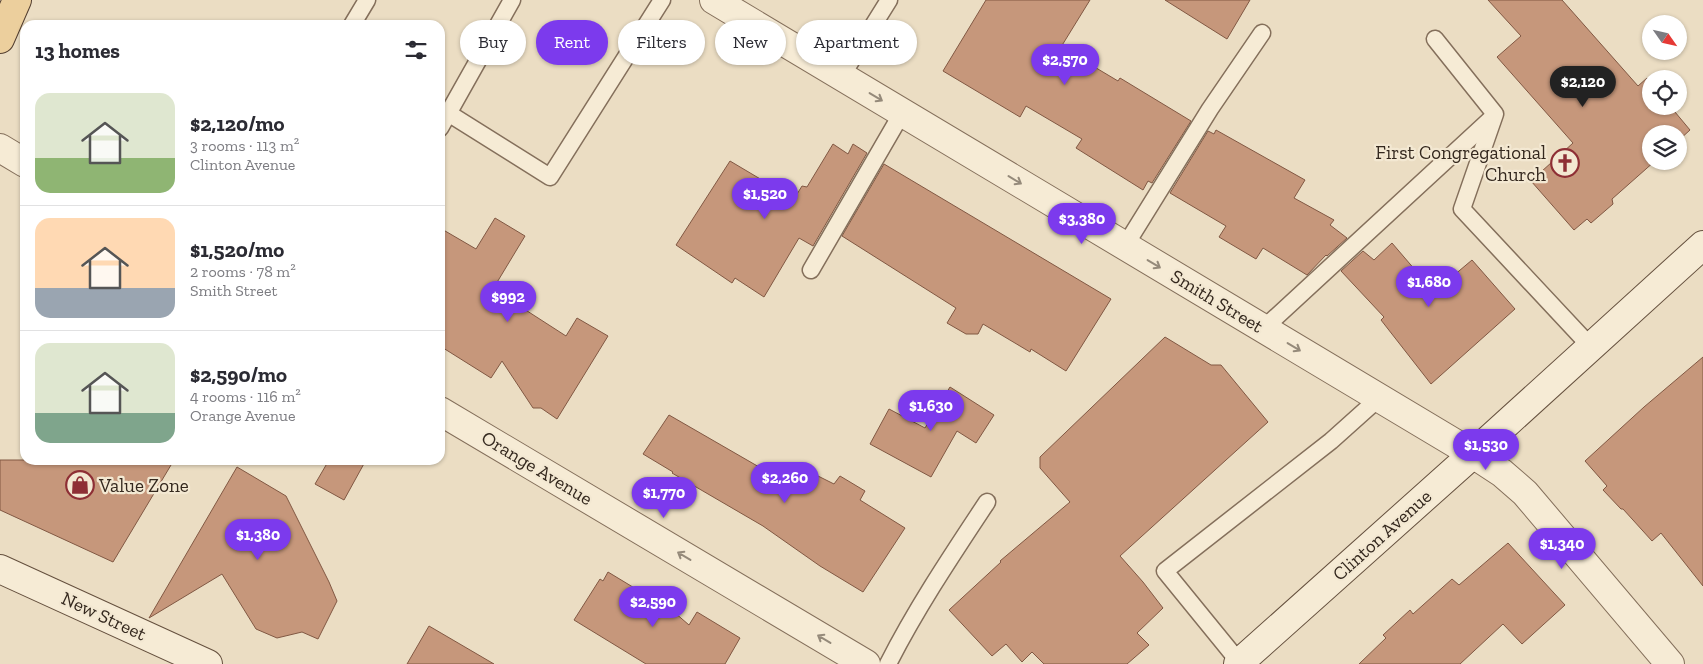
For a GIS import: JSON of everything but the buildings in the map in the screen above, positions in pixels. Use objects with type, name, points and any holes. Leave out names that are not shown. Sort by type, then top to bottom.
[{"type":"main road","points":[[0,39],[17,0]]},
{"type":"street","name":"Smith Street","points":[[714,0],[1502,473],[1525,494],[1670,664]]},
{"type":"street","points":[[0,148],[20,160]]},
{"type":"street","name":"Clinton Avenue","points":[[1239,663],[1473,454],[1703,244]]},
{"type":"street","name":"Orange Avenue","points":[[445,414],[866,664]]},
{"type":"street","name":"New Street","points":[[0,569],[193,661]]},
{"type":"lane","points":[[355,20],[367,0]]},
{"type":"lane","points":[[445,118],[512,0]]},
{"type":"lane","points":[[445,121],[550,177],[662,0]]},
{"type":"lane","points":[[842,77],[889,0]]},
{"type":"lane","points":[[1125,246],[1210,109],[1262,32]]},
{"type":"lane","points":[[1435,39],[1495,114]]},
{"type":"lane","points":[[811,270],[902,113]]},
{"type":"lane","points":[[1263,329],[1495,114]]},
{"type":"lane","points":[[1495,114],[1462,209],[1591,346]]},
{"type":"lane","points":[[1239,663],[1165,571],[1332,441],[1378,398]]},
{"type":"lane","points":[[888,664],[907,627],[987,502]]},
{"type":"place","name":"First Congregational Church","points":[[1565,163]]},
{"type":"place","name":"Value Zone","points":[[80,485]]}]
